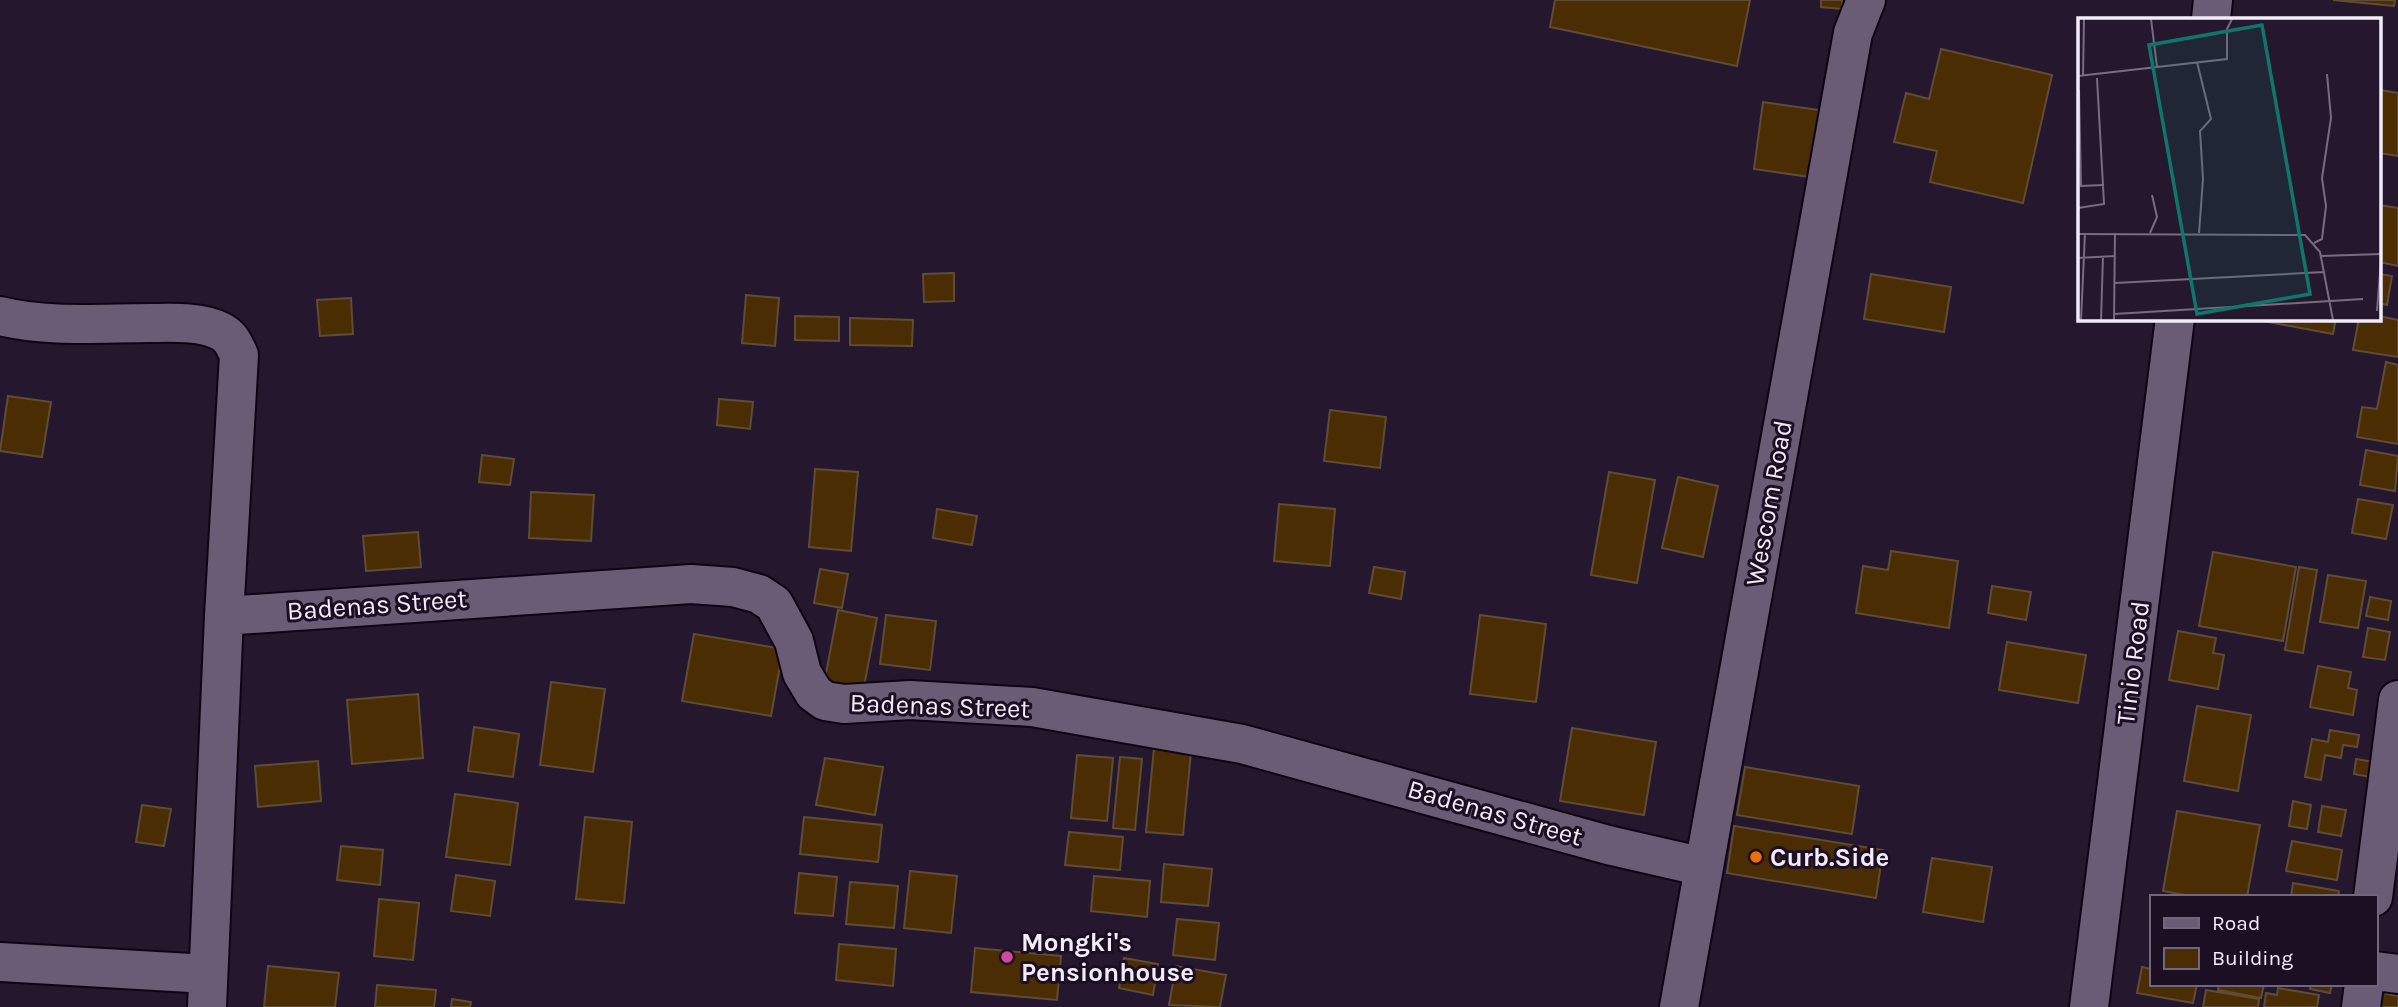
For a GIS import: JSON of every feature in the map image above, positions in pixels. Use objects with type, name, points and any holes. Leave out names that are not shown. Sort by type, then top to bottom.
[{"type":"street","name":"Wescom Road","points":[[1679,1007],[1853,33],[1866,0]]},
{"type":"street","points":[[2211,18],[2213,0]]},
{"type":"street","points":[[0,316],[49,323],[178,323],[211,328],[232,339],[239,355],[224,616],[208,991],[0,962]]},
{"type":"street","name":"Tinio Road","points":[[2089,1007],[2175,320]]},
{"type":"street","name":"Badenas Street","points":[[224,616],[691,584],[733,587],[760,594],[774,604],[794,641],[802,673],[814,692],[825,701],[844,705],[910,700],[1032,707],[1242,744],[1608,845],[1704,867]]},
{"type":"street","points":[[2373,895],[2394,766],[2398,700]]},
{"type":"street","points":[[2377,971],[2398,974]]},
{"type":"street","points":[[2361,1007],[2364,986]]},
{"type":"building","points":[[1555,0],[1750,0],[1737,66],[1550,27]]},
{"type":"building","points":[[1821,0],[1842,0],[1842,9],[1821,7]]},
{"type":"building","points":[[2333,0],[2395,0],[2394,6]]},
{"type":"building","points":[[1941,49],[2052,75],[2023,203],[1930,182],[1937,151],[1894,142],[1906,93],[1929,99]]},
{"type":"building","points":[[2380,90],[2398,93],[2398,156],[2380,153]]},
{"type":"building","points":[[1763,102],[1819,110],[1810,177],[1754,169]]},
{"type":"building","points":[[2380,205],[2398,208],[2398,266],[2380,262]]},
{"type":"building","points":[[954,273],[954,301],[924,302],[923,274]]},
{"type":"building","points":[[1871,274],[1951,287],[1944,332],[1864,319]]},
{"type":"building","points":[[2380,274],[2392,276],[2387,305],[2380,303]]},
{"type":"building","points":[[746,295],[779,298],[775,346],[742,343]]},
{"type":"building","points":[[351,298],[353,334],[320,336],[317,300]]},
{"type":"building","points":[[795,316],[839,317],[839,341],[795,340]]},
{"type":"building","points":[[2380,316],[2398,320],[2398,357],[2353,350],[2359,320],[2380,320]]},
{"type":"building","points":[[850,318],[913,320],[912,346],[850,345]]},
{"type":"building","points":[[2258,320],[2336,320],[2333,334]]},
{"type":"building","points":[[2386,362],[2398,365],[2398,444],[2357,437],[2362,407],[2377,409]]},
{"type":"building","points":[[8,396],[51,402],[42,457],[0,451]]},
{"type":"building","points":[[719,399],[753,402],[750,429],[717,425]]},
{"type":"building","points":[[1330,410],[1386,417],[1380,468],[1324,461]]},
{"type":"building","points":[[2366,450],[2398,456],[2395,491],[2360,485]]},
{"type":"building","points":[[482,455],[514,459],[510,485],[479,482]]},
{"type":"building","points":[[815,469],[858,472],[851,551],[809,547]]},
{"type":"building","points":[[1609,472],[1655,480],[1637,583],[1591,575]]},
{"type":"building","points":[[1678,477],[1718,486],[1703,557],[1662,548]]},
{"type":"building","points":[[531,492],[594,495],[591,541],[529,538]]},
{"type":"building","points":[[2358,499],[2393,505],[2386,539],[2352,533]]},
{"type":"building","points":[[1279,504],[1335,509],[1330,566],[1274,561]]},
{"type":"building","points":[[937,509],[977,516],[972,545],[933,538]]},
{"type":"building","points":[[418,532],[421,567],[366,571],[363,536]]},
{"type":"building","points":[[1891,551],[1958,561],[1949,628],[1856,613],[1863,566],[1888,570]]},
{"type":"building","points":[[2213,552],[2296,567],[2283,641],[2199,626]]},
{"type":"building","points":[[1374,567],[1405,572],[1401,599],[1369,593]]},
{"type":"building","points":[[2299,567],[2317,570],[2303,653],[2285,650]]},
{"type":"building","points":[[820,569],[848,574],[842,608],[814,603]]},
{"type":"building","points":[[2328,575],[2366,581],[2358,628],[2320,622]]},
{"type":"building","points":[[1992,586],[2031,592],[2026,620],[1988,613]]},
{"type":"building","points":[[2370,597],[2391,601],[2388,620],[2366,616]]},
{"type":"building","points":[[838,610],[877,618],[861,702],[822,695]]},
{"type":"building","points":[[886,615],[936,621],[930,670],[880,664]]},
{"type":"building","points":[[1480,615],[1546,624],[1536,702],[1470,694]]},
{"type":"building","points":[[2368,628],[2390,632],[2385,660],[2363,657]]},
{"type":"building","points":[[2178,631],[2216,638],[2213,653],[2224,655],[2218,689],[2169,680]]},
{"type":"building","points":[[694,634],[783,649],[771,716],[682,701]]},
{"type":"building","points":[[2007,642],[2086,655],[2078,703],[1999,690]]},
{"type":"building","points":[[2318,666],[2351,672],[2348,688],[2357,690],[2353,715],[2310,707]]},
{"type":"building","points":[[551,682],[605,689],[593,772],[540,765]]},
{"type":"building","points":[[418,694],[423,758],[352,764],[347,700]]},
{"type":"building","points":[[2197,706],[2251,715],[2238,791],[2184,781]]},
{"type":"building","points":[[474,727],[519,734],[513,777],[468,771]]},
{"type":"building","points":[[1572,728],[1656,742],[1644,815],[1560,801]]},
{"type":"building","points":[[2330,730],[2359,735],[2357,747],[2343,745],[2341,758],[2325,755],[2321,780],[2305,777],[2312,739],[2328,742]]},
{"type":"building","points":[[1154,748],[1191,752],[1183,835],[1146,832]]},
{"type":"building","points":[[1077,755],[1113,758],[1107,821],[1071,818]]},
{"type":"building","points":[[1120,757],[1142,759],[1135,830],[1113,828]]},
{"type":"building","points":[[825,758],[883,767],[875,815],[816,805]]},
{"type":"building","points":[[2356,759],[2374,762],[2371,777],[2354,774]]},
{"type":"building","points":[[318,761],[321,801],[258,807],[255,766]]},
{"type":"building","points":[[1745,767],[1859,786],[1852,834],[1737,815]]},
{"type":"building","points":[[455,794],[518,803],[510,865],[446,857]]},
{"type":"building","points":[[2293,801],[2311,805],[2307,829],[2289,826]]},
{"type":"building","points":[[142,805],[171,809],[164,846],[136,842]]},
{"type":"building","points":[[2322,806],[2346,810],[2341,836],[2318,832]]},
{"type":"building","points":[[2177,811],[2260,825],[2247,895],[2185,895],[2163,891]]},
{"type":"building","points":[[585,817],[632,822],[624,903],[576,899]]},
{"type":"building","points":[[804,817],[882,825],[878,862],[800,854]]},
{"type":"building","points":[[1734,826],[1883,850],[1876,898],[1727,873]]},
{"type":"building","points":[[1069,832],[1123,837],[1120,870],[1065,865]]},
{"type":"building","points":[[2292,841],[2342,850],[2337,880],[2286,871]]},
{"type":"building","points":[[341,846],[383,850],[380,885],[337,880]]},
{"type":"building","points":[[1932,858],[1992,867],[1983,922],[1923,912]]},
{"type":"building","points":[[1164,864],[1212,869],[1208,906],[1161,902]]},
{"type":"building","points":[[910,871],[957,876],[951,933],[904,928]]},
{"type":"building","points":[[799,873],[837,877],[833,916],[795,913]]},
{"type":"building","points":[[456,875],[495,881],[490,916],[451,911]]},
{"type":"building","points":[[1094,876],[1150,881],[1147,917],[1091,911]]},
{"type":"building","points":[[850,882],[898,886],[894,928],[846,924]]},
{"type":"building","points":[[2293,883],[2339,891],[2338,895],[2291,895]]},
{"type":"building","points":[[379,899],[419,903],[413,960],[374,956]]},
{"type":"building","points":[[1177,919],[1219,923],[1215,960],[1173,955]]},
{"type":"building","points":[[839,944],[896,949],[893,986],[836,980]]},
{"type":"building","points":[[975,948],[1061,956],[1057,1000],[971,992]]},
{"type":"building","points":[[1124,958],[1158,964],[1153,995],[1119,988]]},
{"type":"building","points":[[268,966],[339,973],[335,1007],[264,1007]]},
{"type":"building","points":[[1176,966],[1226,975],[1220,1007],[1169,1005]]},
{"type":"building","points":[[2142,967],[2150,969],[2150,986],[2197,986],[2193,1003],[2137,993]]},
{"type":"building","points":[[377,985],[436,990],[434,1007],[375,1007]]},
{"type":"building","points":[[2219,986],[2264,986],[2261,998],[2218,990]]},
{"type":"building","points":[[2311,986],[2332,986],[2330,993],[2310,989]]},
{"type":"building","points":[[2278,988],[2319,995],[2317,1007],[2264,1007],[2266,993],[2277,995]]},
{"type":"building","points":[[2206,990],[2259,999],[2258,1007],[2203,1007]]},
{"type":"building","points":[[2382,993],[2398,996],[2398,1007],[2380,1007]]},
{"type":"building","points":[[452,999],[471,1002],[470,1007],[451,1007]]},
{"type":"place","name":"Curb.Side","points":[[1756,857]]},
{"type":"place","name":"Mongki's Pensionhouse","points":[[1007,957]]}]
